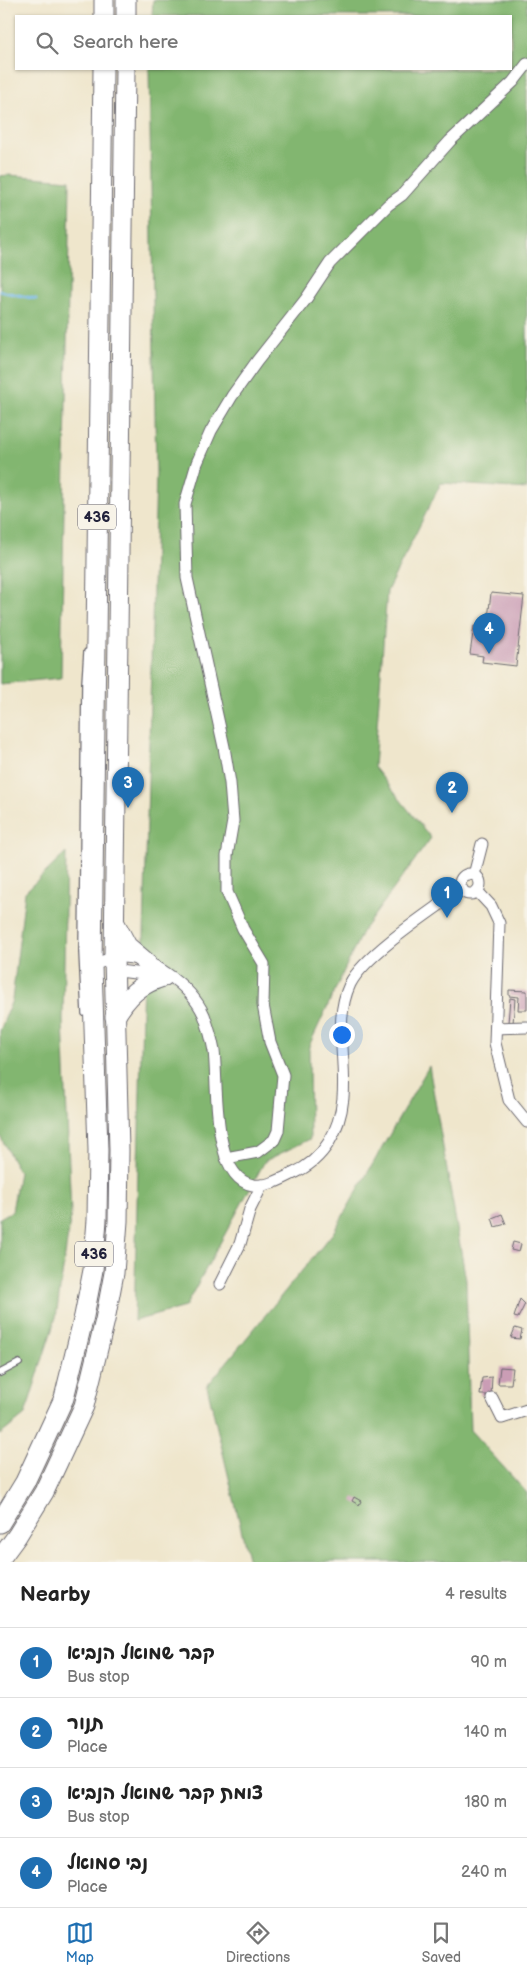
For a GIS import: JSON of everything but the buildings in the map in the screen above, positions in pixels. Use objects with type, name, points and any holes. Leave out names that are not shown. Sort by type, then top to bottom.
[{"type":"main road","points":[[104,0],[104,15]]},
{"type":"main road","points":[[126,0],[126,15]]},
{"type":"main road","name":"436","points":[[0,1523],[25,1482],[64,1398],[93,1270],[97,1220],[92,966],[103,70]]},
{"type":"main road","name":"436","points":[[0,1559],[17,1536],[44,1492],[84,1406],[105,1320],[114,1273],[118,1221],[119,1150],[114,921],[125,70]]},
{"type":"main road","points":[[114,921],[127,946],[146,962]]},
{"type":"main road","points":[[116,1018],[130,995],[149,981],[170,979]]},
{"type":"street","points":[[226,1158],[258,1152],[274,1140],[278,1131],[283,1075],[270,1042],[262,1005],[264,964],[243,929],[227,892],[228,856],[233,821],[230,783],[224,746],[187,578],[185,504],[197,463],[211,431],[232,396],[330,263],[388,205],[402,194],[450,141],[513,82],[527,64]]},
{"type":"street","points":[[474,875],[482,844]]},
{"type":"street","points":[[468,874],[474,875],[480,882],[477,891],[471,894],[462,889],[460,884],[468,874]]},
{"type":"street","points":[[114,964],[126,958],[146,962],[165,972],[170,979],[198,1004],[204,1016],[214,1050],[220,1129],[226,1158],[235,1175],[242,1181],[262,1185],[302,1170],[316,1159],[334,1133],[343,1103],[343,1016],[350,983],[364,965],[391,941],[462,889]]},
{"type":"street","points":[[477,891],[491,906],[499,923],[495,1043],[509,1100],[527,1122]]},
{"type":"street","points":[[92,966],[114,964],[170,979]]},
{"type":"street","points":[[496,1028],[527,1027]]},
{"type":"street","points":[[220,1284],[240,1244],[250,1209],[262,1185]]},
{"type":"street","points":[[492,1398],[502,1418],[527,1410]]},
{"type":"lane","points":[[88,639],[96,588]]},
{"type":"lane","points":[[86,1019],[82,982],[82,943],[85,683],[88,647]]},
{"type":"lane","points":[[88,1028],[95,1063]]},
{"type":"lane","points":[[0,1373],[19,1363]]},
{"type":"green space","points":[[153,0],[527,0],[527,489],[441,483],[387,591],[374,767],[431,838],[362,932],[309,1046],[310,1139],[265,1161],[185,1307],[134,1321],[156,473],[149,70],[512,70],[512,15],[152,15]]},
{"type":"green space","points":[[9,175],[70,180],[61,678],[0,684],[0,176]]},
{"type":"green space","points":[[66,853],[63,1020],[71,1214],[56,1317],[25,1415],[0,1435],[0,1218],[12,1211],[19,1172],[0,1136],[0,1031],[12,1000],[25,892]]},
{"type":"green space","points":[[429,1066],[466,1280],[470,1430],[527,1493],[527,1562],[249,1562],[207,1386],[333,1233]]},
{"type":"waterway","points":[[0,291],[36,299]]},
{"type":"place","name":"נבי סמואל","points":[[489,654]]},
{"type":"place","name":"צומת קבר שמואל הנביא","points":[[128,808]]},
{"type":"place","name":"תנור","points":[[452,813]]},
{"type":"place","name":"קבר שמואל הנביא","points":[[447,918]]}]
